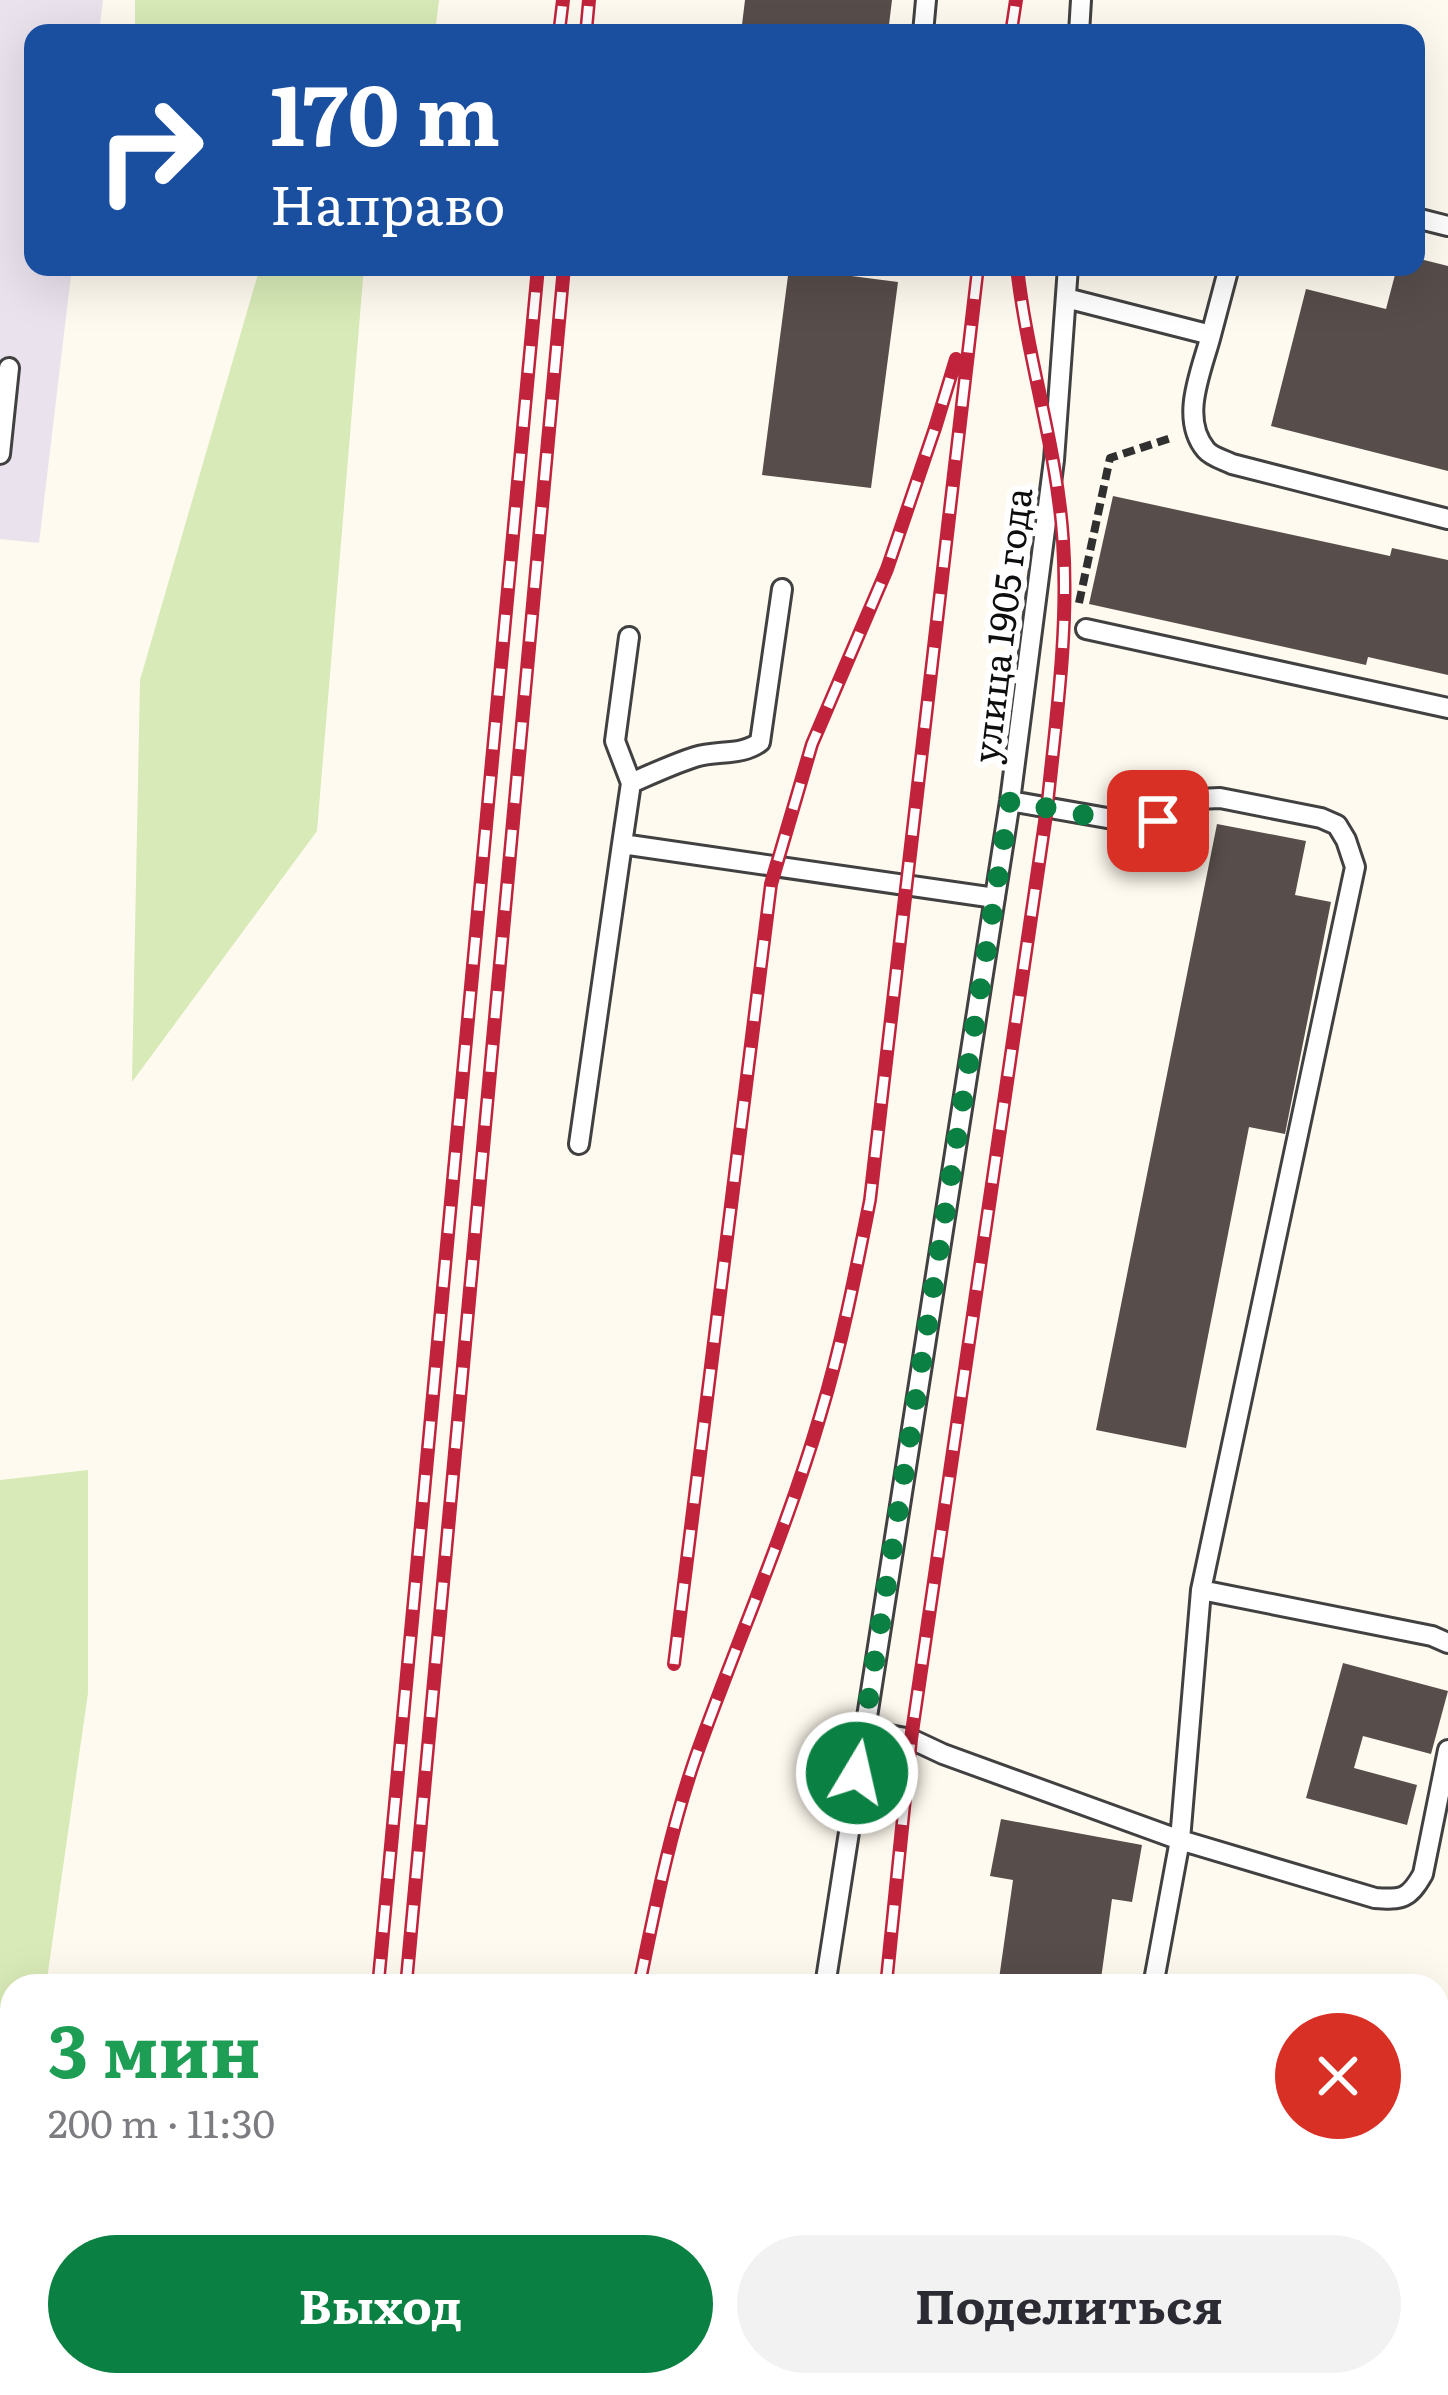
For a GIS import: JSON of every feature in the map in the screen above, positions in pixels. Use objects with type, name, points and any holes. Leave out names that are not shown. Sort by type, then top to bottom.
[{"type":"lane","name":"улица 1905 года","points":[[827,1974],[1010,801],[1054,460],[1067,276]]},
{"type":"lane","points":[[1227,276],[1193,406],[1195,430],[1208,453],[1232,464],[1448,519]]},
{"type":"lane","points":[[1066,298],[1211,335]]},
{"type":"lane","points":[[0,454],[9,368]]},
{"type":"lane","points":[[631,783],[694,758],[717,751],[750,750],[760,742],[782,589]]},
{"type":"lane","points":[[1086,629],[1448,708]]},
{"type":"lane","points":[[579,1144],[631,783],[615,741],[629,637]]},
{"type":"lane","points":[[1010,801],[1147,825],[1198,799],[1220,798],[1337,825],[1355,867],[1201,1590],[1180,1840],[1155,1974]]},
{"type":"lane","points":[[622,844],[995,898]]},
{"type":"lane","points":[[1201,1590],[1448,1643]]},
{"type":"lane","points":[[863,1730],[911,1738],[1180,1840],[1375,1898],[1397,1899],[1413,1892],[1423,1874],[1448,1750]]},
{"type":"path","points":[[1086,629],[1078,602],[1110,458],[1195,430]]},
{"type":"shaded area","points":[[0,0],[103,0],[100,24],[24,24],[24,276],[71,276],[39,543],[0,539]]},
{"type":"green space","points":[[135,0],[439,0],[436,24],[135,24]]},
{"type":"green space","points":[[257,276],[363,276],[317,831],[132,1082],[140,680]]},
{"type":"green space","points":[[88,1470],[88,1693],[48,1974],[0,1974],[0,1480]]},
{"type":"building","points":[[745,0],[892,0],[889,24],[742,24]]},
{"type":"building","points":[[1425,260],[1448,266],[1448,471],[1271,426],[1306,289],[1386,309],[1395,276],[1425,276]]},
{"type":"building","points":[[788,276],[898,282],[871,488],[762,475]]},
{"type":"building","points":[[1113,496],[1390,556],[1392,548],[1448,560],[1448,675],[1368,657],[1366,665],[1089,604]]},
{"type":"building","points":[[1217,824],[1306,841],[1295,895],[1331,902],[1285,1134],[1249,1127],[1186,1448],[1096,1430]]},
{"type":"building","points":[[1343,1663],[1448,1691],[1431,1754],[1363,1736],[1354,1768],[1417,1785],[1407,1825],[1306,1798]]},
{"type":"building","points":[[1001,1819],[1142,1845],[1132,1902],[1112,1899],[1102,1974],[1000,1974],[1013,1880],[990,1876]]},
{"type":"railway","points":[[560,24],[563,0]]},
{"type":"railway","points":[[587,24],[589,0]]},
{"type":"railway","points":[[1012,24],[1016,0]]},
{"type":"railway","points":[[379,1974],[537,276]]},
{"type":"railway","points":[[407,1974],[563,276]]},
{"type":"railway","points":[[642,1974],[687,1784],[821,1413],[870,1200],[977,276]]},
{"type":"railway","points":[[887,1974],[911,1739],[1047,808],[1061,674],[1060,506],[1018,276]]},
{"type":"railway","points":[[674,1664],[771,884],[812,744],[887,569],[956,359]]},
{"type":"route","points":[[857,1773],[1010,801],[1132,824],[1158,821]]}]
